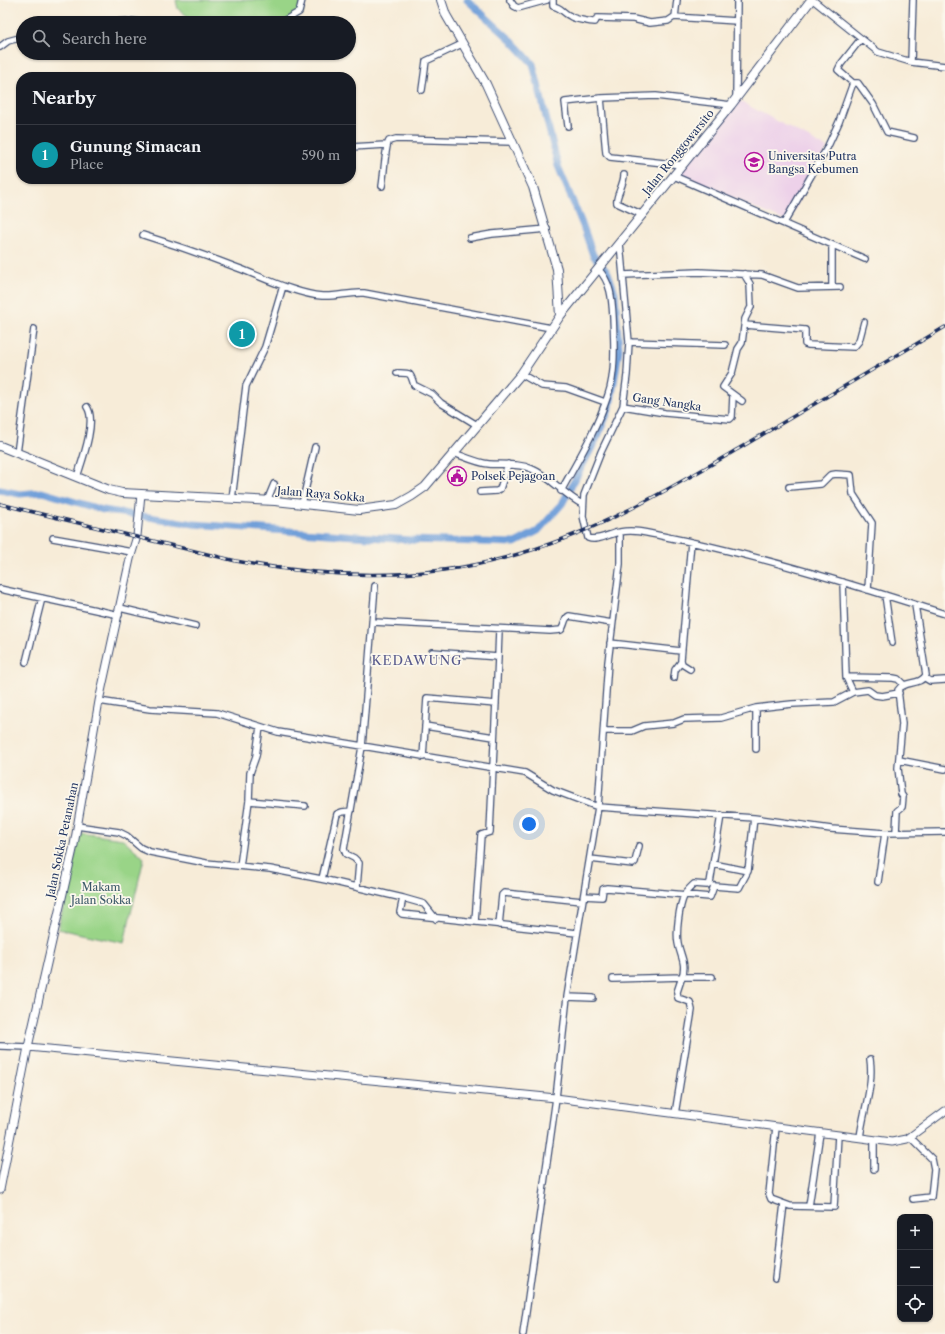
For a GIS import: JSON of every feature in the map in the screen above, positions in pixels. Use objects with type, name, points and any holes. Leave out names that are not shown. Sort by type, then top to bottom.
[{"type":"main road","points":[[441,0],[446,16],[486,84],[533,187],[557,269],[560,316]]},
{"type":"main road","name":"Jalan Ronggowarsito","points":[[560,316],[734,102],[812,0]]},
{"type":"main road","points":[[559,296],[571,304]]},
{"type":"main road","name":"Jalan Raya Sokka","points":[[0,446],[110,490],[141,494],[267,501],[359,510],[396,505],[425,487],[521,374],[560,316]]},
{"type":"street","points":[[292,16],[299,12],[302,0]]},
{"type":"street","points":[[510,0],[514,6],[518,8],[547,0]]},
{"type":"street","points":[[553,0],[553,6],[560,7],[570,17],[585,19],[589,22],[595,22],[596,18],[599,18],[633,19],[640,22],[650,23],[668,21],[675,17],[737,21]]},
{"type":"street","points":[[675,17],[677,0]]},
{"type":"street","points":[[568,126],[565,102],[601,98],[656,96],[734,102],[737,0]]},
{"type":"street","points":[[812,0],[860,40],[878,52],[911,62],[945,66]]},
{"type":"street","points":[[911,62],[913,0]]},
{"type":"street","points":[[0,47],[8,41],[16,39]]},
{"type":"street","points":[[860,40],[838,70],[853,83],[858,83],[873,104],[887,132],[914,138]]},
{"type":"street","points":[[422,90],[426,61],[462,44]]},
{"type":"street","points":[[784,223],[827,148],[839,122],[853,83]]},
{"type":"street","points":[[601,98],[606,153],[610,157],[682,165]]},
{"type":"street","points":[[382,186],[386,162],[386,145],[388,141],[396,139],[512,142]]},
{"type":"street","points":[[356,147],[386,145]]},
{"type":"street","points":[[624,175],[623,185],[616,200],[617,204],[642,214]]},
{"type":"street","points":[[674,176],[865,259]]},
{"type":"street","points":[[470,238],[492,234],[546,229]]},
{"type":"street","points":[[143,235],[228,264],[283,286],[323,296],[364,293],[551,328]]},
{"type":"street","points":[[620,243],[629,342],[627,375],[623,406],[601,452],[582,504],[588,538],[595,539],[620,532],[638,531],[691,542],[843,582],[945,614]]},
{"type":"street","points":[[832,245],[832,287]]},
{"type":"street","points":[[562,492],[590,439],[605,402],[611,381],[614,331],[609,286],[604,274],[599,268]]},
{"type":"street","points":[[623,275],[692,272],[744,274],[766,276],[795,288],[840,287]]},
{"type":"street","points":[[742,401],[724,386],[731,377],[736,353],[742,343],[746,316],[751,306],[750,284],[744,274]]},
{"type":"street","points":[[232,499],[246,386],[265,347],[283,286]]},
{"type":"street","points":[[745,325],[805,330],[806,344],[808,345],[854,347],[859,341],[864,322]]},
{"type":"street","points":[[17,452],[34,329]]},
{"type":"street","points":[[629,342],[725,345]]},
{"type":"street","points":[[397,373],[410,374],[414,385],[432,394],[441,403],[477,426]]},
{"type":"street","points":[[521,374],[542,386],[566,388],[605,402]]},
{"type":"street","name":"Gang Nangka","points":[[623,406],[665,413],[732,418],[733,395]]},
{"type":"street","points":[[77,477],[90,427],[91,418],[87,407]]},
{"type":"street","points":[[302,504],[315,447]]},
{"type":"street","points":[[454,453],[489,464],[508,464],[530,468],[539,472],[562,492],[582,504]]},
{"type":"street","points":[[480,492],[497,491],[500,489],[508,464]]},
{"type":"street","points":[[789,487],[821,484],[830,476],[836,474],[851,475],[854,494],[872,523],[868,590]]},
{"type":"street","points":[[267,501],[274,484]]},
{"type":"street","name":"Jalan Sokka Petanahan","points":[[0,1190],[28,1047],[77,826],[99,701],[120,612],[132,552],[137,536],[141,494]]},
{"type":"street","points":[[523,1334],[556,1098],[567,997],[598,807],[610,643],[620,564],[620,532]]},
{"type":"street","points":[[53,538],[132,552]]},
{"type":"street","points":[[674,678],[676,670],[681,662],[691,542]]},
{"type":"street","points":[[843,582],[846,677],[853,692]]},
{"type":"street","points":[[357,887],[359,863],[354,858],[346,854],[344,849],[362,747],[375,586]]},
{"type":"street","points":[[0,589],[195,626]]},
{"type":"street","points":[[885,595],[892,643]]},
{"type":"street","points":[[26,662],[42,598]]},
{"type":"street","points":[[915,605],[925,678]]},
{"type":"street","points":[[373,622],[499,629],[561,630],[564,626],[565,620],[569,616],[612,623]]},
{"type":"street","points":[[475,922],[481,835],[490,832],[499,629]]},
{"type":"street","points":[[610,643],[681,651]]},
{"type":"street","points":[[432,652],[498,657]]},
{"type":"street","points":[[681,662],[683,666],[690,669]]},
{"type":"street","points":[[846,677],[893,678],[898,679],[904,685]]},
{"type":"street","points":[[925,678],[930,681],[945,680]]},
{"type":"street","points":[[896,833],[897,811],[902,806],[899,779],[902,724],[899,693],[900,686],[925,678]]},
{"type":"street","points":[[604,731],[632,731],[644,726],[674,724],[684,719],[721,718],[756,708],[792,704],[834,702],[853,692],[868,690],[875,695],[882,696],[899,693]]},
{"type":"street","points":[[423,757],[427,698],[496,704]]},
{"type":"street","points":[[99,701],[150,709],[217,714],[278,732],[527,774],[550,789],[598,807],[754,818],[831,830],[885,833],[945,832]]},
{"type":"street","points":[[756,708],[756,749]]},
{"type":"street","points":[[425,726],[494,737]]},
{"type":"street","points":[[240,866],[249,801],[250,772],[256,756],[260,727]]},
{"type":"street","points":[[900,760],[945,769]]},
{"type":"street","points":[[249,801],[305,806]]},
{"type":"street","points":[[322,879],[337,814],[351,811]]},
{"type":"street","points":[[675,1114],[692,1010],[690,1002],[678,998],[677,995],[684,963],[679,949],[677,931],[684,895],[694,884],[709,884],[721,815]]},
{"type":"street","points":[[499,925],[502,895],[504,893],[583,899],[602,897],[603,889],[606,888],[710,897],[714,886],[717,885],[740,888],[748,871],[754,818]]},
{"type":"street","points":[[77,826],[119,832],[127,836],[141,848],[150,852],[206,864],[270,869],[322,879],[403,898],[424,904],[436,919]]},
{"type":"street","points":[[878,882],[885,833]]},
{"type":"street","points":[[590,859],[633,864],[635,862],[639,846]]},
{"type":"street","points":[[713,864],[748,871]]},
{"type":"street","points":[[403,898],[400,912],[402,914],[436,919],[578,933]]},
{"type":"street","points":[[612,979],[712,977]]},
{"type":"street","points":[[567,997],[593,998]]},
{"type":"street","points":[[0,1046],[28,1047],[556,1098],[892,1142],[900,1142],[910,1137],[945,1111]]},
{"type":"street","points":[[860,1138],[863,1112],[871,1082],[870,1059]]},
{"type":"street","points":[[776,1127],[769,1194],[771,1199],[784,1204],[834,1207],[838,1135]]},
{"type":"street","points":[[810,1206],[820,1133]]},
{"type":"street","points":[[910,1137],[932,1159],[934,1169],[931,1198],[913,1198]]},
{"type":"street","points":[[874,1140],[874,1169]]},
{"type":"street","points":[[775,1278],[784,1204]]},
{"type":"shaded area","name":"Universitas Putra Bangsa Kebumen","points":[[736,99],[827,148],[788,222],[678,175]]},
{"type":"green space","points":[[176,0],[304,0],[303,14],[299,16],[188,16],[178,9]]},
{"type":"green space","name":"Makam Jalan Sokka","points":[[80,833],[123,839],[144,858],[124,943],[58,929]]},
{"type":"waterway","points":[[0,490],[20,494],[42,492],[103,510],[194,524],[410,540],[515,543],[538,531],[562,504],[599,434],[610,407],[619,350],[615,293],[608,273],[593,255],[583,226],[558,166],[533,64],[509,38],[467,0]]},
{"type":"railway","points":[[0,504],[236,561],[270,567],[338,574],[372,575],[440,571],[474,565],[539,548],[570,537],[627,511],[710,465],[945,327]]},
{"type":"place","name":"Universitas Putra Bangsa Kebumen","points":[[754,162]]},
{"type":"place","name":"Gunung Simacan","points":[[242,334]]},
{"type":"place","name":"Polsek Pejagoan","points":[[457,476]]},
{"type":"district","name":"KEDAWUNG","points":[[417,660]]}]
